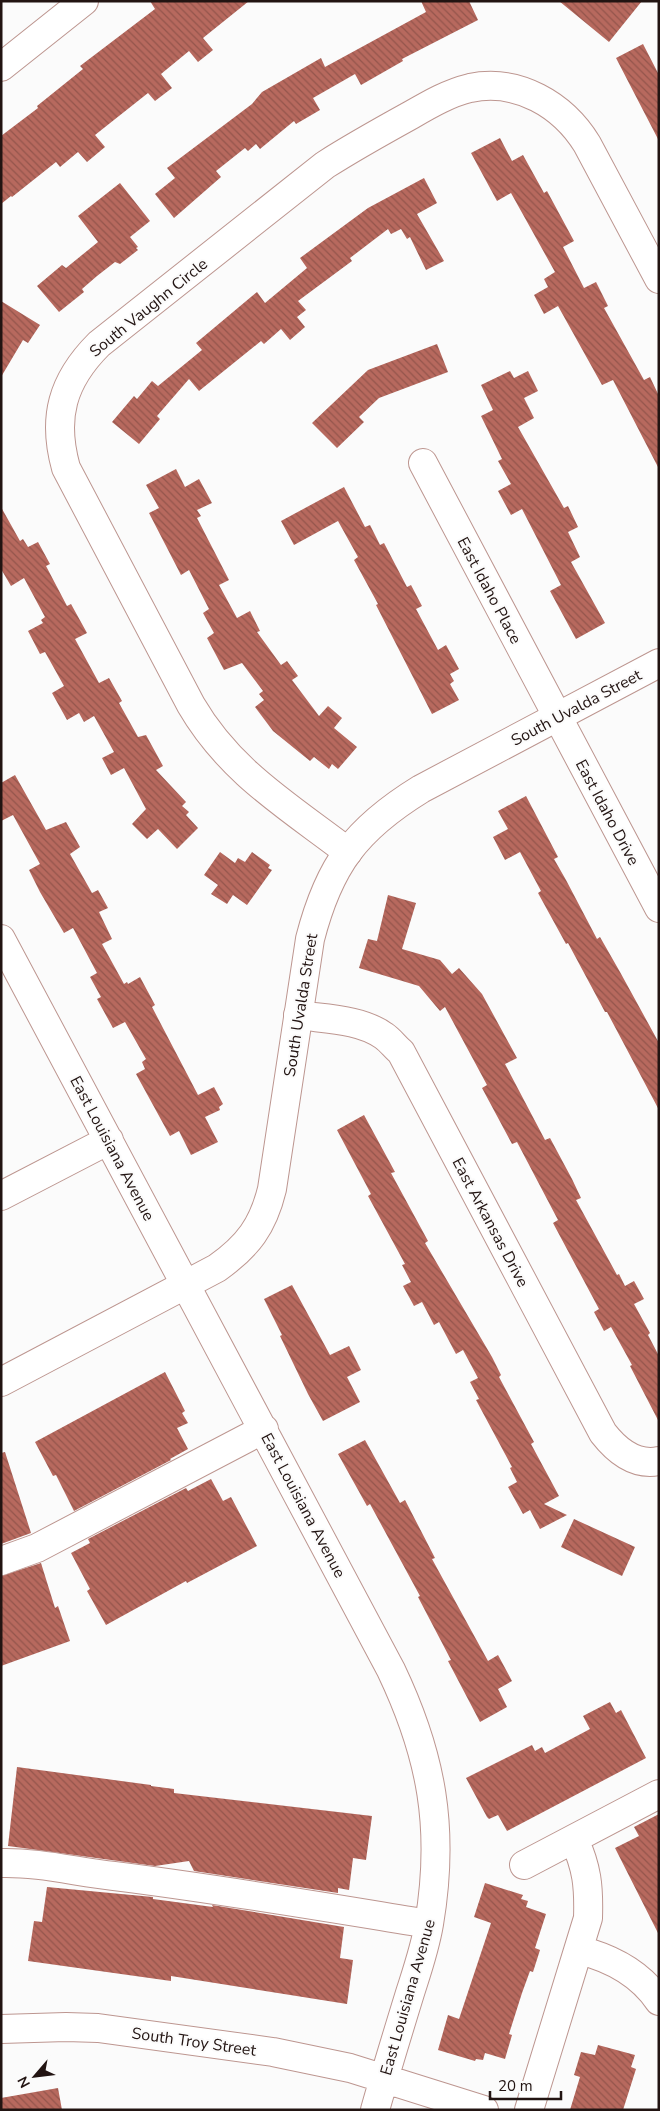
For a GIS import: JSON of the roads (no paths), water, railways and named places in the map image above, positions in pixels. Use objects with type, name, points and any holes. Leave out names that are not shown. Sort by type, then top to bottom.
[{"type":"street","points":[[1,67],[84,1]]},
{"type":"street","name":"South Vaughn Circle","points":[[348,852],[247,775],[220,748],[204,727],[191,705],[66,468],[60,446],[59,423],[64,395],[74,375],[87,356],[99,344],[325,165],[364,140],[450,94],[472,88],[495,86],[518,89],[539,97],[562,113],[578,130],[587,144],[659,279]]},
{"type":"street","name":"East Idaho Place","points":[[423,463],[558,717]]},
{"type":"street","name":"South Uvalda Street","points":[[1,1382],[217,1268],[242,1249],[251,1237],[268,1205],[310,939],[317,912],[322,896],[348,852],[366,830],[403,800],[659,663]]},
{"type":"street","name":"East Idaho Drive","points":[[558,717],[659,908]]},
{"type":"street","name":"East Louisiana Avenue","points":[[3,947],[109,1140],[392,1670],[409,1706],[422,1744],[431,1782],[436,1822],[436,1862],[429,1924],[375,2110]]},
{"type":"street","name":"East Arkansas Drive","points":[[298,1015],[351,1023],[370,1028],[384,1035],[401,1052],[603,1433],[616,1449],[632,1459],[652,1462],[659,1461]]},
{"type":"street","points":[[1,1196],[109,1140]]},
{"type":"street","points":[[1,1561],[37,1548],[264,1429]]},
{"type":"street","points":[[524,1866],[659,1794]]},
{"type":"street","points":[[529,2110],[588,1918],[589,1889],[583,1860],[574,1839]]},
{"type":"street","points":[[1,1863],[24,1862],[66,1870],[190,1886],[429,1924]]},
{"type":"street","points":[[579,1950],[611,1960],[637,1976],[659,2001]]},
{"type":"street","name":"South Troy Street","points":[[1,2029],[66,2027],[107,2029],[273,2052],[350,2068],[484,2110]]}]
